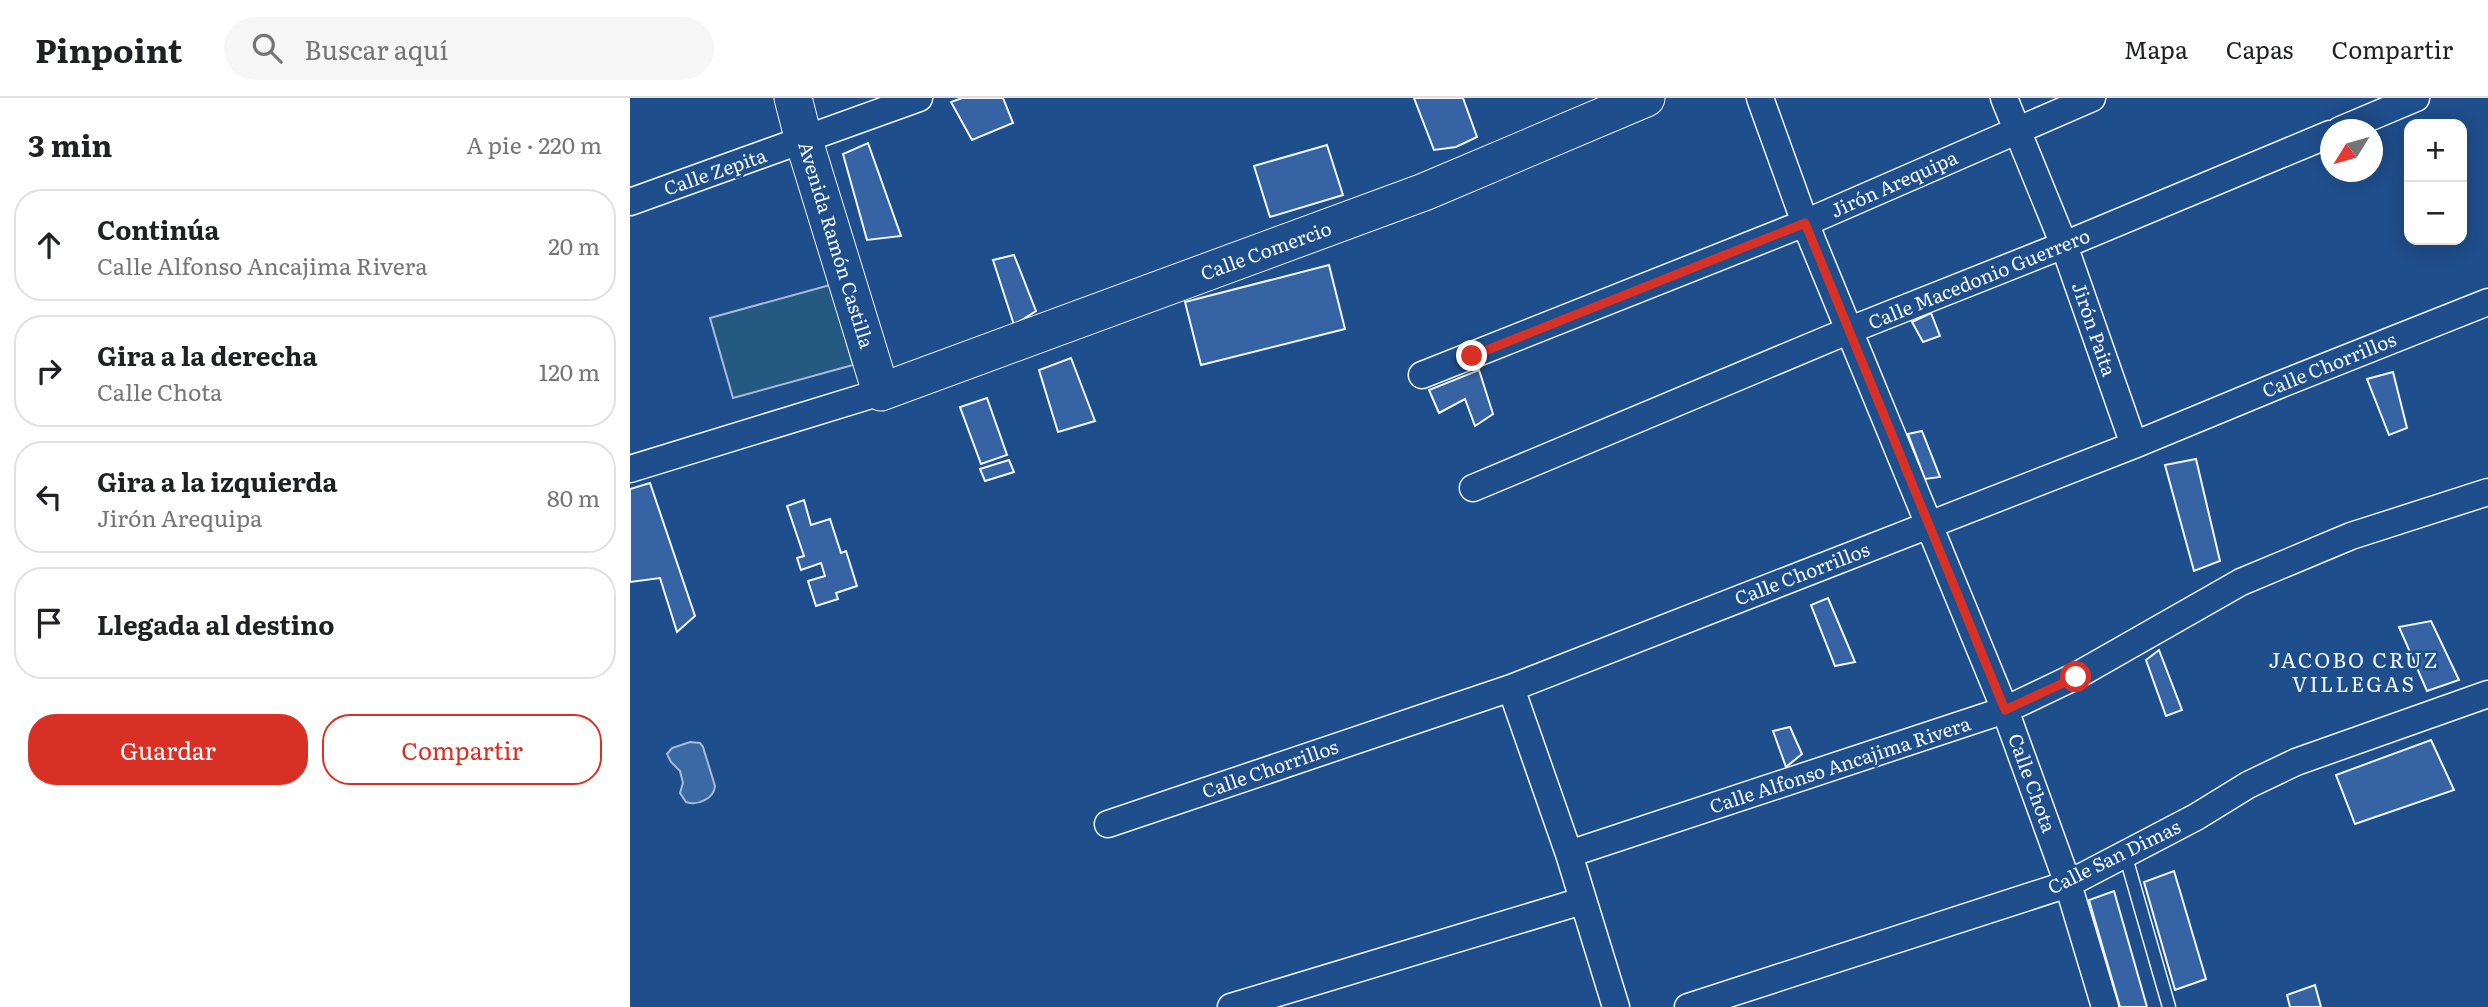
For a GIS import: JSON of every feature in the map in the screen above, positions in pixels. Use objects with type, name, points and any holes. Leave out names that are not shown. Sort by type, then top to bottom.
[{"type":"street","name":"Avenida Ramón Castilla","points":[[793,98],[881,393]]},
{"type":"street","name":"Calle Zepita","points":[[630,202],[919,98]]},
{"type":"street","name":"Calle Comercio","points":[[881,393],[1424,192],[1646,98]]},
{"type":"street","name":"Calle Chota","points":[[1760,98],[1805,223],[2005,710],[2068,884],[2105,1007]]},
{"type":"street","name":"Jirón Paita","points":[[2004,98],[2064,245],[2134,445]]},
{"type":"street","name":"Jirón Arequipa","points":[[1422,376],[1805,223],[2092,98]]},
{"type":"street","points":[[2366,119],[2416,98]]},
{"type":"street","name":"Calle Macedonio Guerrero","points":[[1473,488],[1850,330],[2064,245],[2320,138]]},
{"type":"street","name":"Calle Chorrillos","points":[[1108,824],[1511,688],[2134,445],[2279,384],[2488,302]]},
{"type":"street","points":[[630,469],[881,393]]},
{"type":"street","name":"Calle Alfonso Ancajima Rivera","points":[[1569,854],[2005,710],[2076,677],[2241,582],[2351,536],[2488,492]]},
{"type":"street","points":[[1511,688],[1569,854],[1616,1007]]},
{"type":"street","name":"Calle San Dimas","points":[[1688,1007],[2068,884],[2196,817],[2248,785],[2296,762],[2488,694]]},
{"type":"street","points":[[1231,1007],[1582,901]]},
{"type":"lane","points":[[2125,854],[2169,1007]]},
{"type":"shaded area","points":[[830,285],[853,365],[733,398],[710,318]]},
{"type":"shaded area","points":[[690,742],[700,743],[703,747],[715,786],[712,795],[695,803],[686,802],[680,793],[683,783],[680,771],[667,754],[672,748]]},
{"type":"building","points":[[962,98],[1003,98],[1013,123],[972,140],[951,102]]},
{"type":"building","points":[[1414,98],[1463,98],[1477,137],[1456,147],[1434,150]]},
{"type":"building","points":[[868,143],[901,236],[867,240],[843,154]]},
{"type":"building","points":[[1327,145],[1343,195],[1270,217],[1254,166]]},
{"type":"building","points":[[1014,255],[1036,311],[1014,325],[993,260]]},
{"type":"building","points":[[1329,265],[1345,329],[1201,365],[1185,302]]},
{"type":"building","points":[[1931,313],[1940,336],[1923,342],[1912,322]]},
{"type":"building","points":[[1071,358],[1095,421],[1058,432],[1039,370]]},
{"type":"building","points":[[1479,370],[1493,414],[1475,426],[1465,399],[1439,413],[1429,390]]},
{"type":"building","points":[[2393,372],[2407,428],[2389,435],[2367,379]]},
{"type":"building","points":[[987,398],[1007,455],[981,464],[960,407]]},
{"type":"building","points":[[1922,431],[1940,477],[1925,479],[1908,434]]},
{"type":"building","points":[[2196,459],[2220,561],[2194,571],[2165,465]]},
{"type":"building","points":[[1009,460],[1014,472],[985,481],[980,469]]},
{"type":"building","points":[[650,483],[695,616],[677,632],[660,578],[630,582],[630,489]]},
{"type":"building","points":[[804,500],[811,525],[830,519],[841,553],[846,551],[857,586],[836,593],[838,599],[816,606],[808,581],[825,576],[821,563],[801,570],[797,558],[804,556],[787,506]]},
{"type":"building","points":[[1828,598],[1855,662],[1835,666],[1811,605]]},
{"type":"building","points":[[2431,621],[2459,680],[2427,691],[2399,627]]},
{"type":"building","points":[[2159,650],[2182,710],[2166,716],[2146,660]]},
{"type":"building","points":[[1790,727],[1802,754],[1786,767],[1773,731]]},
{"type":"building","points":[[2431,740],[2454,790],[2355,824],[2336,775]]},
{"type":"building","points":[[2174,871],[2206,979],[2175,990],[2144,882]]},
{"type":"building","points":[[2114,891],[2147,1007],[2120,1007],[2089,900]]},
{"type":"building","points":[[2315,985],[2321,1007],[2290,1007],[2287,995]]},
{"type":"district","name":"JACOBO CRUZ VILLEGAS","points":[[2354,673]]},
{"type":"route","points":[[1472,356],[1805,223],[2005,710],[2076,677]]}]
